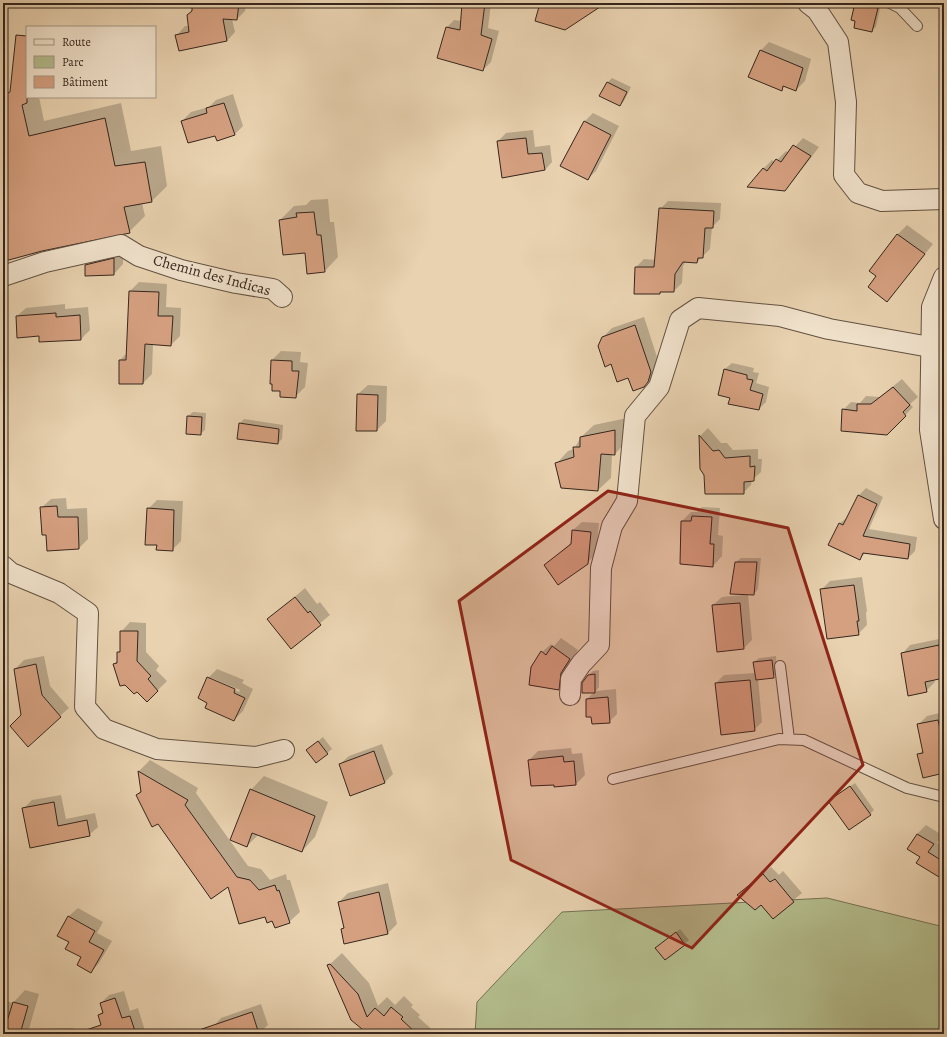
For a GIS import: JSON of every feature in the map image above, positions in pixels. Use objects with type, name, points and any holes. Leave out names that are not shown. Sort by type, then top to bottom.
[{"type":"street","points":[[808,3],[816,10],[838,42],[846,102],[844,175],[858,193],[882,201],[944,199]]},
{"type":"street","name":"Chemin des Indicas","points":[[3,276],[46,262],[121,245],[138,256],[180,270],[236,283],[273,289],[282,297]]},
{"type":"street","points":[[944,277],[932,307],[930,347],[937,376],[930,430],[944,518]]},
{"type":"street","points":[[570,695],[571,679],[581,664],[599,645],[601,568],[612,526],[627,501],[635,416],[659,387],[680,320],[698,308],[780,316],[829,329],[930,347]]},
{"type":"street","points":[[3,566],[11,573],[60,593],[88,613],[85,707],[104,729],[157,748],[256,757],[284,750]]},
{"type":"lane","points":[[890,3],[900,8],[917,26]]},
{"type":"lane","points":[[780,666],[789,739]]},
{"type":"lane","points":[[613,780],[779,739],[789,739],[804,740],[907,788],[944,797]]},
{"type":"highlighted area","points":[[608,491],[788,528],[863,765],[692,948],[511,860],[459,601]]},
{"type":"green space","points":[[827,898],[944,927],[944,1034],[475,1034],[477,1002],[562,912]]},
{"type":"building","points":[[192,3],[239,3],[237,20],[223,19],[227,41],[179,51],[175,35],[189,32],[187,15],[192,11]]},
{"type":"building","points":[[462,3],[485,3],[481,35],[492,39],[483,71],[437,58],[446,27],[460,30]]},
{"type":"building","points":[[540,3],[606,3],[565,30],[535,21]]},
{"type":"building","points":[[855,3],[878,8],[872,32],[854,28],[855,21],[851,20]]},
{"type":"building","points":[[16,35],[26,36],[27,103],[22,105],[29,136],[105,118],[115,166],[145,162],[152,202],[124,207],[130,233],[42,251],[5,261],[3,222],[3,96],[10,92]]},
{"type":"building","points":[[760,50],[803,68],[796,91],[783,86],[782,91],[748,77]]},
{"type":"building","points":[[607,82],[627,92],[620,106],[599,96]]},
{"type":"building","points":[[224,103],[235,135],[217,141],[215,136],[188,143],[181,121],[207,113],[206,108]]},
{"type":"building","points":[[584,121],[611,135],[588,180],[560,166]]},
{"type":"building","points":[[526,138],[528,154],[542,153],[545,170],[502,178],[497,141]]},
{"type":"building","points":[[793,145],[811,156],[785,191],[747,187],[763,168],[767,171],[776,159],[781,162]]},
{"type":"building","points":[[659,208],[714,211],[713,228],[705,228],[703,258],[698,258],[697,263],[683,262],[675,274],[674,292],[660,292],[660,294],[634,294],[635,267],[654,267]]},
{"type":"building","points":[[314,212],[317,235],[321,235],[325,272],[307,274],[305,253],[283,255],[279,220],[297,217],[296,213]]},
{"type":"building","points":[[897,234],[925,254],[887,302],[868,287],[876,276],[869,271]]},
{"type":"building","points":[[114,258],[114,275],[85,276],[85,265]]},
{"type":"building","points":[[129,291],[159,292],[158,316],[173,316],[171,346],[145,344],[143,384],[119,384],[119,360],[126,360]]},
{"type":"building","points":[[56,313],[56,317],[80,315],[81,340],[39,342],[39,336],[17,338],[16,316]]},
{"type":"building","points":[[635,325],[651,372],[648,382],[644,387],[633,391],[628,378],[617,382],[611,364],[605,367],[598,346],[602,337]]},
{"type":"building","points":[[271,360],[292,361],[292,371],[299,371],[296,398],[280,397],[280,391],[272,391],[272,384],[270,384]]},
{"type":"building","points":[[724,369],[747,375],[747,379],[753,380],[750,390],[763,394],[759,410],[728,404],[730,398],[718,395]]},
{"type":"building","points":[[893,387],[910,405],[903,412],[906,416],[887,435],[841,431],[842,409],[857,411],[857,404],[871,404]]},
{"type":"building","points":[[357,394],[378,395],[377,431],[356,431]]},
{"type":"building","points":[[187,416],[202,417],[201,435],[186,434]]},
{"type":"building","points":[[239,423],[279,429],[278,444],[237,439]]},
{"type":"building","points":[[615,430],[615,455],[601,454],[598,491],[561,488],[555,463],[574,457],[573,447],[580,447],[580,437]]},
{"type":"building","points":[[699,435],[713,451],[719,450],[725,458],[750,456],[750,467],[755,466],[754,481],[744,482],[744,494],[705,494],[704,475],[700,469]]},
{"type":"building","points":[[858,495],[877,504],[863,536],[910,544],[908,559],[863,553],[860,560],[828,545],[839,523],[843,525]]},
{"type":"building","points":[[57,506],[58,517],[78,517],[79,549],[47,551],[46,535],[42,535],[40,507]]},
{"type":"building","points":[[147,508],[174,510],[173,551],[156,550],[157,545],[145,545]]},
{"type":"building","points":[[692,516],[712,517],[710,544],[714,544],[713,567],[680,564],[681,521],[691,521]]},
{"type":"building","points":[[572,530],[591,532],[588,564],[558,585],[544,565],[571,544]]},
{"type":"building","points":[[735,562],[757,562],[754,595],[730,594]]},
{"type":"building","points":[[854,585],[859,621],[857,621],[859,635],[827,639],[820,589]]},
{"type":"building","points":[[295,597],[308,613],[310,611],[321,625],[291,649],[267,619]]},
{"type":"building","points":[[740,603],[744,649],[717,652],[712,605]]},
{"type":"building","points":[[120,631],[138,631],[137,661],[151,676],[148,679],[158,691],[147,702],[137,692],[134,694],[125,685],[120,686],[113,664],[117,663],[117,652],[120,652]]},
{"type":"building","points":[[939,645],[944,678],[925,682],[927,692],[908,696],[901,653]]},
{"type":"building","points":[[552,646],[570,659],[561,673],[559,690],[529,685],[531,667],[541,651],[546,655]]},
{"type":"building","points":[[772,660],[774,678],[756,680],[753,662]]},
{"type":"building","points":[[36,664],[42,695],[61,717],[28,747],[10,726],[21,715],[14,669]]},
{"type":"building","points":[[595,674],[595,693],[582,693],[582,683],[588,675]]},
{"type":"building","points":[[207,677],[235,689],[234,693],[245,698],[234,721],[205,708],[207,703],[198,698]]},
{"type":"building","points":[[750,680],[755,731],[721,735],[715,683]]},
{"type":"building","points":[[608,697],[610,723],[592,724],[591,717],[586,717],[586,699]]},
{"type":"building","points":[[938,720],[944,745],[944,773],[923,778],[917,754],[923,753],[917,724]]},
{"type":"building","points":[[318,741],[328,754],[316,763],[306,750]]},
{"type":"building","points":[[374,751],[385,783],[350,796],[339,764]]},
{"type":"building","points":[[563,756],[564,762],[574,761],[576,785],[554,787],[554,785],[531,786],[528,760]]},
{"type":"building","points":[[138,771],[188,800],[185,805],[237,877],[250,880],[259,890],[275,885],[277,891],[279,890],[290,923],[275,928],[272,921],[267,923],[265,917],[239,924],[228,887],[211,899],[158,824],[152,827],[136,795],[141,792]]},
{"type":"building","points":[[850,786],[871,815],[849,830],[828,801]]},
{"type":"building","points":[[250,789],[315,816],[302,852],[252,833],[247,847],[230,840]]},
{"type":"building","points":[[54,802],[58,826],[87,820],[90,836],[30,848],[22,808]]},
{"type":"building","points":[[917,834],[934,844],[928,852],[944,862],[944,880],[916,863],[920,857],[907,849]]},
{"type":"building","points":[[763,874],[770,882],[775,879],[794,902],[773,919],[761,905],[755,910],[737,895]]},
{"type":"building","points":[[379,892],[388,934],[344,944],[341,929],[344,928],[338,902]]},
{"type":"building","points":[[68,916],[95,931],[89,942],[104,950],[91,973],[77,965],[81,957],[65,949],[69,942],[57,936]]},
{"type":"building","points":[[676,932],[685,945],[665,960],[655,948]]},
{"type":"building","points":[[330,964],[358,994],[367,1017],[375,1008],[384,1016],[391,1007],[403,1017],[401,1019],[417,1034],[368,1034],[351,1020],[327,965]]},
{"type":"building","points":[[115,998],[122,1018],[130,1016],[136,1034],[84,1034],[83,1031],[101,1025],[98,1015],[103,1013],[100,1003]]},
{"type":"building","points":[[13,1002],[28,1006],[20,1034],[3,1034]]},
{"type":"building","points":[[252,1012],[259,1034],[196,1034],[196,1031]]}]
